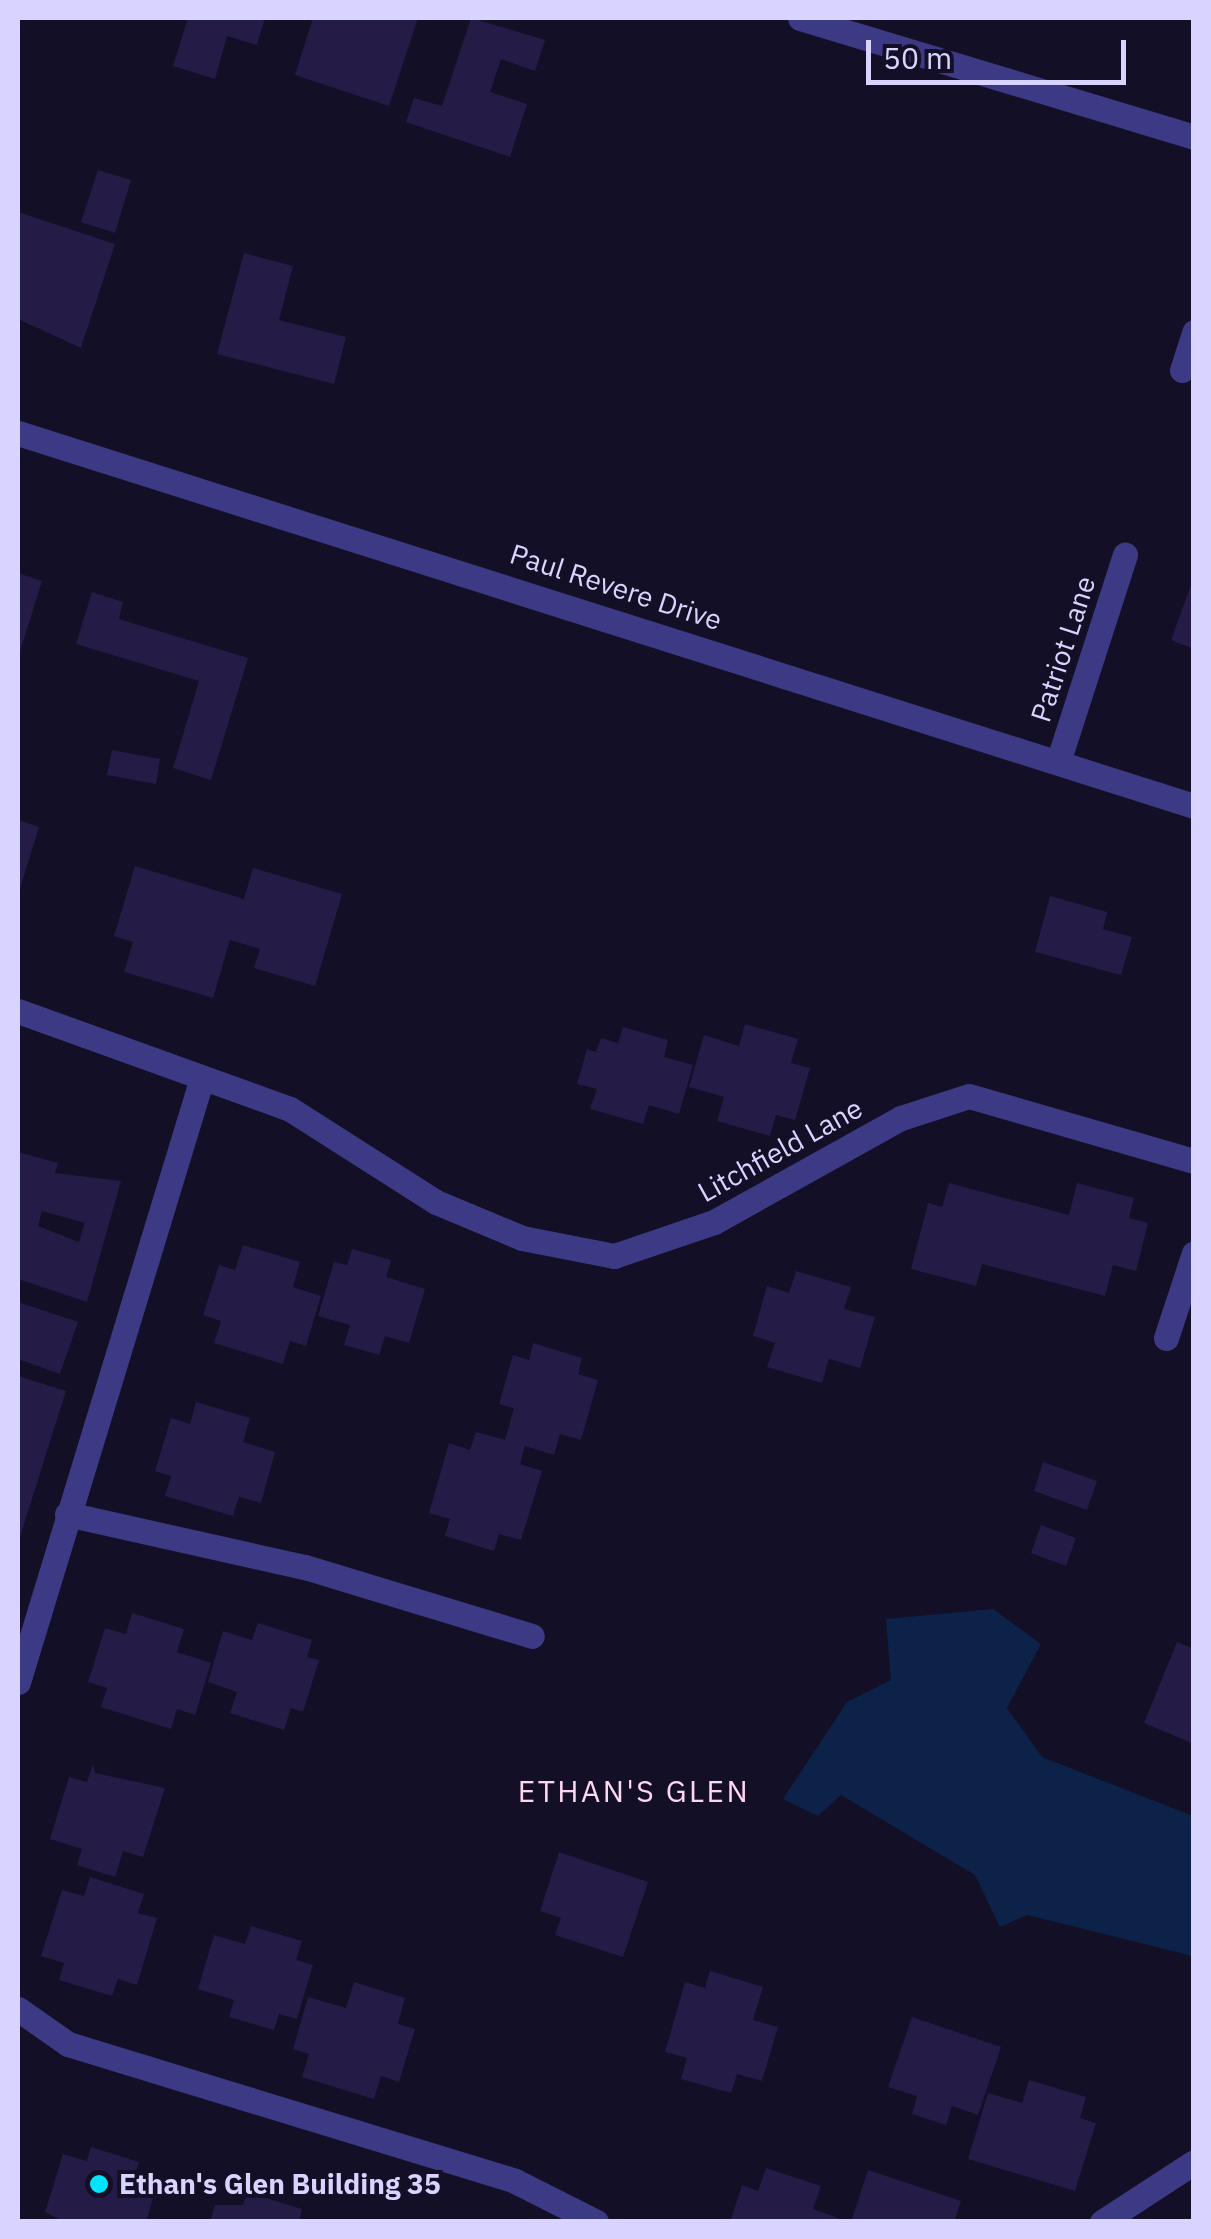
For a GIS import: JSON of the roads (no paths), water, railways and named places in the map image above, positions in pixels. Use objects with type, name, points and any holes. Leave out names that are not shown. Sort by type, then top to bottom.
[{"type":"street","points":[[800,18],[1194,137]]},
{"type":"street","points":[[1182,370],[1194,332]]},
{"type":"street","name":"Paul Revere Drive","points":[[18,433],[1194,806]]},
{"type":"street","name":"Patriot Lane","points":[[1058,762],[1125,555]]},
{"type":"street","name":"Litchfield Lane","points":[[18,1012],[290,1110],[436,1202],[522,1238],[614,1256],[714,1222],[901,1118],[968,1096],[1194,1160]]},
{"type":"street","points":[[18,1682],[202,1078]]},
{"type":"street","points":[[1166,1338],[1194,1254]]},
{"type":"street","points":[[67,1514],[338,1575],[532,1636]]},
{"type":"street","points":[[18,2009],[68,2044],[515,2182],[596,2222]]},
{"type":"street","points":[[1102,2222],[1194,2162]]},
{"type":"water","points":[[993,1609],[1041,1644],[1007,1708],[1042,1757],[1193,1816],[1193,1956],[1027,1915],[1000,1927],[975,1875],[841,1795],[818,1816],[783,1799],[847,1702],[891,1680],[886,1619]]},
{"type":"place","name":"Ethan's Glen Building 35","points":[[99,2184]]},
{"type":"district","name":"ETHAN'S GLEN","points":[[634,1791]]}]
